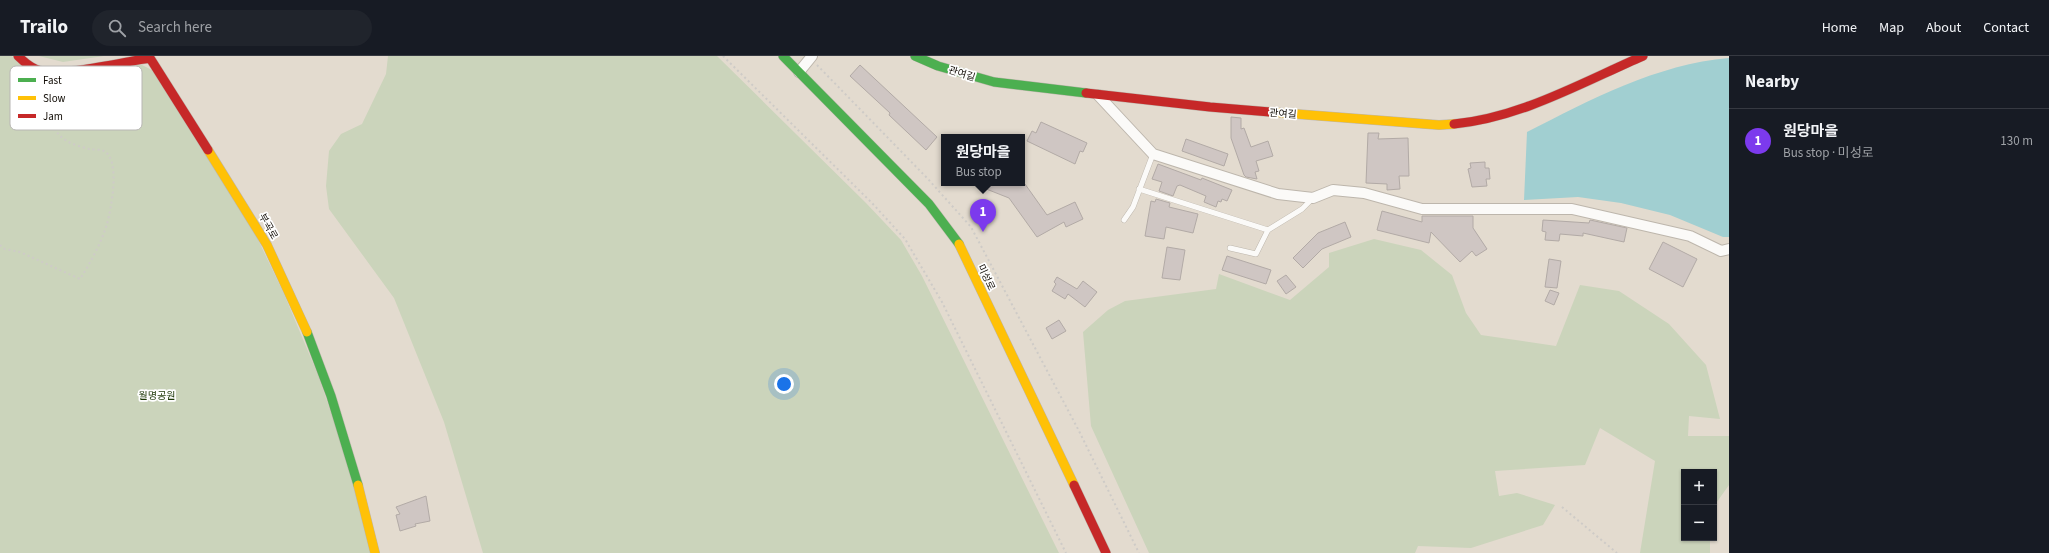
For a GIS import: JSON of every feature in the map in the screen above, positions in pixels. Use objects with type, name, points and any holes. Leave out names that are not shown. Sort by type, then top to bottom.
[{"type":"street","name":"부곡로","points":[[18,56],[30,66]]},
{"type":"street","name":"미성로","points":[[783,56],[929,204],[957,240],[1106,553]]},
{"type":"street","points":[[799,72],[812,56]]},
{"type":"street","name":"관여길","points":[[915,56],[938,66],[994,82],[1210,107],[1446,124],[1475,122],[1510,114],[1643,56]]},
{"type":"street","name":"부곡로","points":[[99,66],[150,58],[242,200],[267,246],[315,351],[342,431],[375,553]]},
{"type":"street","points":[[1098,95],[1153,154],[1278,194],[1313,198],[1333,190],[1364,193],[1422,209],[1572,209],[1690,236],[1721,251],[1729,249]]},
{"type":"lane","points":[[1124,220],[1133,207],[1153,154]]},
{"type":"lane","points":[[1139,189],[1193,208],[1268,230]]},
{"type":"lane","points":[[1230,248],[1256,254],[1268,230],[1302,209],[1313,198]]},
{"type":"path","points":[[723,56],[872,203],[905,239],[942,302],[1066,553]]},
{"type":"path","points":[[0,245],[80,279],[91,262],[107,224],[114,171],[112,160],[104,151],[88,149],[63,139],[57,130]]},
{"type":"path","points":[[1562,506],[1617,553]]},
{"type":"green space","name":"월명공원","points":[[0,56],[12,56],[23,66],[10,66],[10,130],[142,130],[142,66],[123,66],[142,65],[156,72],[240,202],[284,294],[318,375],[349,465],[372,553],[0,553]]},
{"type":"green space","points":[[39,56],[104,56],[63,62]]},
{"type":"green space","points":[[388,56],[717,56],[866,203],[901,240],[922,276],[1059,553],[483,553],[444,422],[394,298],[329,209],[326,186],[329,151],[341,134],[362,124],[386,74]]},
{"type":"green space","points":[[1374,239],[1421,250],[1452,275],[1466,313],[1481,335],[1556,346],[1580,285],[1619,291],[1669,324],[1706,365],[1720,419],[1689,416],[1688,436],[1729,436],[1729,485],[1717,502],[1717,469],[1681,469],[1681,541],[1710,541],[1710,553],[1640,553],[1655,461],[1600,428],[1585,465],[1495,471],[1499,496],[1517,493],[1555,505],[1543,525],[1471,548],[1418,546],[1415,553],[1149,553],[1091,426],[1083,332],[1108,310],[1125,301],[1216,289],[1219,274],[1290,300],[1329,267],[1329,253]]},
{"type":"water","points":[[1729,58],[1729,237],[1723,237],[1670,215],[1621,203],[1578,197],[1524,200],[1527,132],[1625,85],[1676,68]]},
{"type":"building","points":[[860,65],[937,137],[926,150],[889,115],[890,113],[850,76]]},
{"type":"building","points":[[1231,117],[1241,118],[1241,129],[1244,128],[1251,147],[1268,141],[1273,156],[1256,161],[1259,171],[1255,172],[1257,179],[1246,177],[1244,175],[1231,138]]},
{"type":"building","points":[[1041,122],[1087,143],[1083,152],[1080,151],[1075,164],[1027,141],[1032,131],[1036,133]]},
{"type":"building","points":[[1368,133],[1379,133],[1378,139],[1408,138],[1409,176],[1399,176],[1400,189],[1387,190],[1387,184],[1366,183]]},
{"type":"building","points":[[1186,139],[1228,154],[1224,166],[1182,151]]},
{"type":"building","points":[[1485,162],[1485,168],[1489,168],[1490,179],[1486,179],[1487,186],[1472,187],[1468,169],[1471,168],[1470,163]]},
{"type":"building","points":[[1158,164],[1201,180],[1202,178],[1232,190],[1227,201],[1222,199],[1221,202],[1218,201],[1216,207],[1204,202],[1206,196],[1180,185],[1177,186],[1173,196],[1159,191],[1162,182],[1152,179]]},
{"type":"building","points":[[1025,184],[1047,215],[1075,202],[1083,219],[1066,227],[1064,222],[1037,237],[1009,198],[979,186],[1025,186]]},
{"type":"building","points":[[1156,199],[1170,203],[1169,207],[1198,214],[1193,233],[1166,227],[1164,239],[1145,236],[1151,201],[1155,202]]},
{"type":"building","points":[[1382,211],[1422,222],[1422,216],[1473,216],[1473,228],[1487,249],[1476,256],[1472,251],[1460,262],[1431,232],[1429,243],[1377,230]]},
{"type":"building","points":[[1543,220],[1589,223],[1590,220],[1627,228],[1624,242],[1583,233],[1583,236],[1560,234],[1559,241],[1545,240],[1546,232],[1542,231]]},
{"type":"building","points":[[1345,222],[1351,237],[1322,249],[1303,268],[1293,258],[1318,233]]},
{"type":"building","points":[[1663,242],[1697,259],[1683,287],[1649,269]]},
{"type":"building","points":[[1167,247],[1185,250],[1180,280],[1162,278]]},
{"type":"building","points":[[1227,256],[1271,270],[1266,284],[1222,270]]},
{"type":"building","points":[[1549,259],[1561,261],[1557,288],[1545,287]]},
{"type":"building","points":[[1286,275],[1296,287],[1286,294],[1277,281]]},
{"type":"building","points":[[1057,277],[1077,289],[1083,281],[1097,292],[1085,307],[1068,294],[1065,299],[1052,291],[1056,284],[1054,282]]},
{"type":"building","points":[[1550,290],[1559,293],[1554,305],[1545,301]]},
{"type":"building","points":[[1059,320],[1066,331],[1052,339],[1046,328]]},
{"type":"building","points":[[426,496],[430,521],[415,524],[416,526],[400,531],[396,515],[400,514],[396,507]]},
{"type":"traffic: fast","points":[[783,56],[929,204],[959,244]]},
{"type":"traffic: fast","points":[[915,56],[938,66],[994,82],[1086,93]]},
{"type":"traffic: fast","points":[[307,332],[331,396],[358,485]]},
{"type":"traffic: slow","points":[[1270,112],[1439,125],[1454,124]]},
{"type":"traffic: slow","points":[[208,150],[267,245],[307,332]]},
{"type":"traffic: slow","points":[[959,244],[1074,485]]},
{"type":"traffic: slow","points":[[358,485],[375,553]]},
{"type":"traffic: jam","points":[[18,56],[30,66]]},
{"type":"traffic: jam","points":[[1454,124],[1479,120],[1527,107],[1551,98],[1643,56]]},
{"type":"traffic: jam","points":[[105,66],[150,58],[208,150]]},
{"type":"traffic: jam","points":[[1086,93],[1270,112]]},
{"type":"traffic: jam","points":[[1074,485],[1106,553]]},
{"type":"place","name":"원당마을","points":[[983,232]]}]
